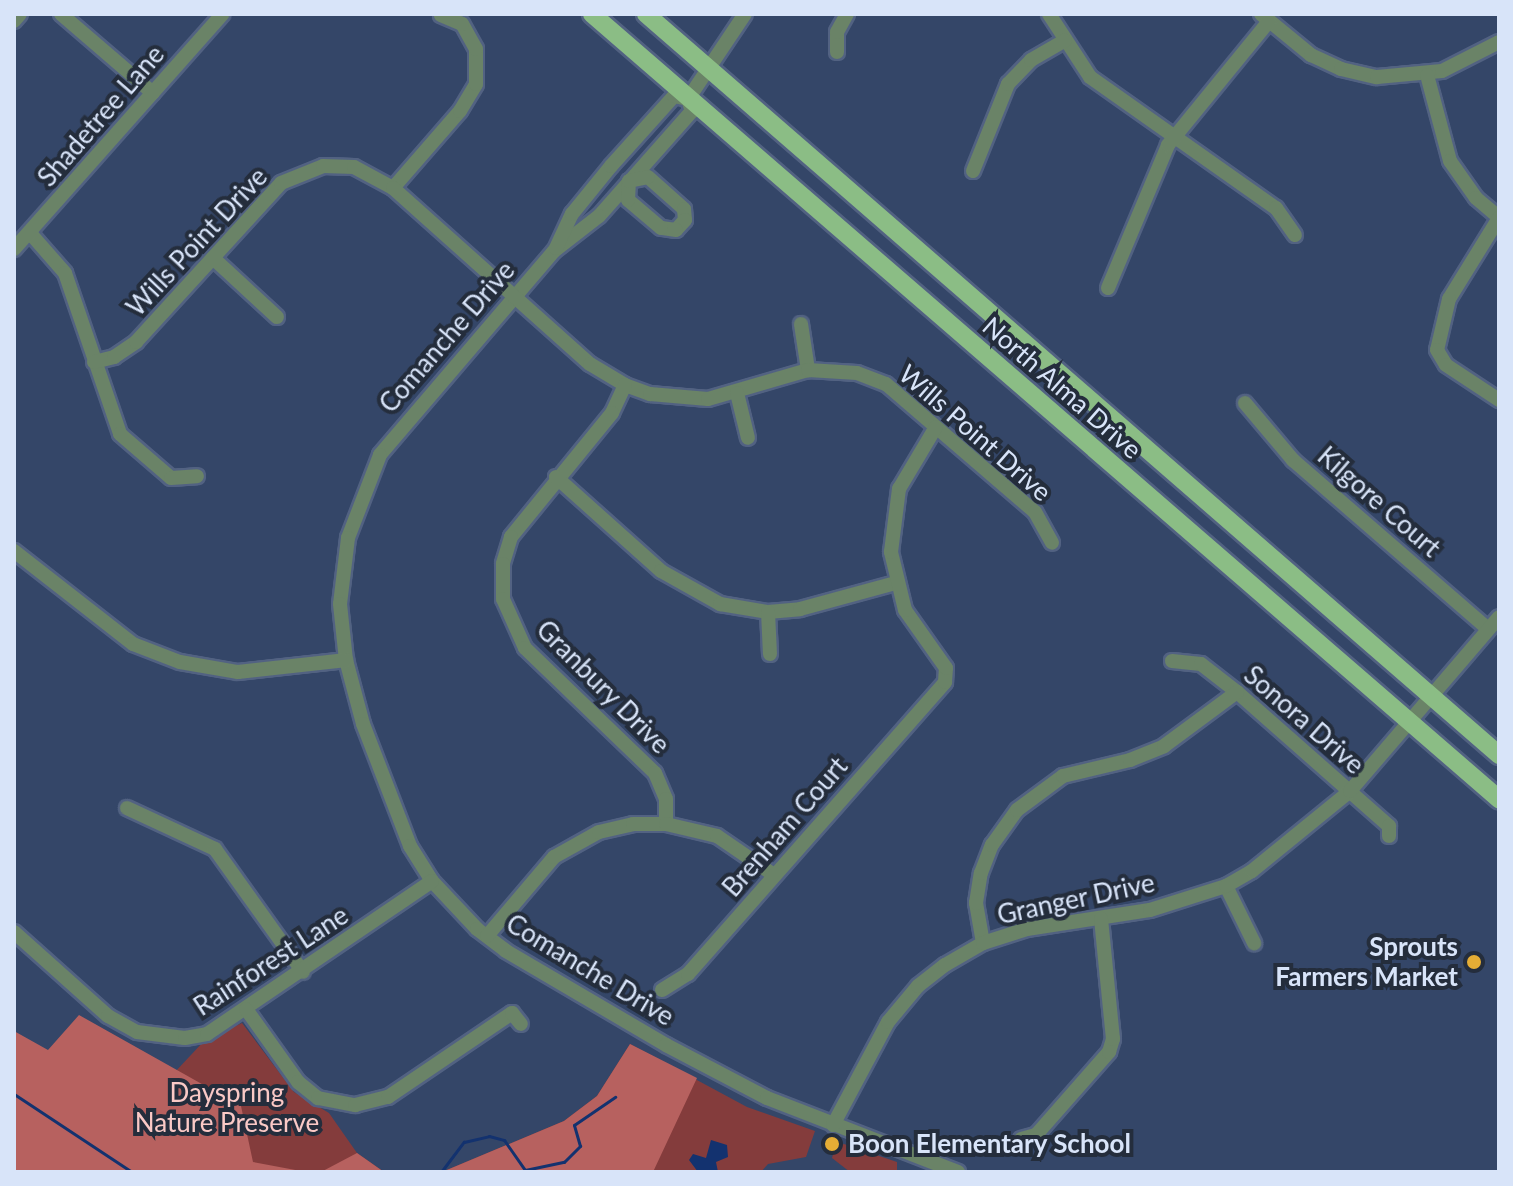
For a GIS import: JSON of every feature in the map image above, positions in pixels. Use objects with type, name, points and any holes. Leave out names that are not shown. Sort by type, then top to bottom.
[{"type":"main road","name":"North Alma Drive","points":[[592,14],[1499,799]]},
{"type":"main road","name":"North Alma Drive","points":[[646,14],[1499,755]]},
{"type":"street","points":[[14,21],[20,14]]},
{"type":"street","points":[[61,14],[153,93]]},
{"type":"street","name":"Shadetree Lane","points":[[14,249],[223,14]]},
{"type":"street","name":"Comanche Drive","points":[[688,99],[711,71],[745,14]]},
{"type":"street","points":[[837,52],[837,32],[847,14]]},
{"type":"street","points":[[1049,14],[1099,85],[1276,208],[1295,235]]},
{"type":"street","points":[[393,188],[460,111],[476,84],[476,49],[462,24],[441,15]]},
{"type":"street","points":[[1108,288],[1173,137],[1265,17],[1311,55],[1341,69],[1391,78],[1427,75],[1459,65],[1499,42]]},
{"type":"street","points":[[973,171],[1008,84],[1031,60],[1065,40]]},
{"type":"street","points":[[1427,75],[1450,161],[1476,198],[1499,217],[1449,299],[1437,350],[1446,365],[1499,400]]},
{"type":"street","name":"Comanche Drive","points":[[554,251],[572,214],[611,166],[674,96],[688,99]]},
{"type":"street","name":"Comanche Drive","points":[[688,99],[692,111],[599,216],[554,251],[396,431],[366,483],[342,571],[346,660],[399,824],[432,881],[487,936],[666,1045],[767,1098],[958,1172]]},
{"type":"street","points":[[611,166],[629,181]]},
{"type":"street","name":"Wills Point Drive","points":[[94,362],[114,357],[136,342],[269,193],[306,170],[354,167],[393,188],[590,364],[625,385],[684,399],[737,393],[808,370],[857,373],[886,384],[1035,512],[1052,543]]},
{"type":"street","points":[[30,233],[65,273],[94,362],[128,443],[171,478],[197,476]]},
{"type":"street","points":[[213,258],[277,317]]},
{"type":"street","points":[[801,324],[808,370]]},
{"type":"street","name":"Granbury Drive","points":[[625,385],[612,413],[526,513],[507,550],[503,599],[511,626],[525,648],[639,752],[666,799],[666,824]]},
{"type":"street","points":[[737,393],[748,438]]},
{"type":"street","name":"Kilgore Court","points":[[1245,403],[1293,460],[1488,629]]},
{"type":"street","points":[[556,477],[661,571],[693,593],[720,604],[768,612],[800,609],[896,583],[891,552],[899,489],[936,427]]},
{"type":"street","points":[[14,551],[133,644],[180,662],[238,672],[346,660]]},
{"type":"street","name":"Brenham Court","points":[[662,990],[688,974],[948,675],[913,623],[896,583]]},
{"type":"street","points":[[768,612],[770,654]]},
{"type":"street","name":"Granger Drive","points":[[833,1125],[888,1022],[918,986],[983,943],[1059,922],[1101,919],[1226,886],[1278,854],[1350,791],[1499,617]]},
{"type":"street","name":"Sonora Drive","points":[[1172,661],[1201,664],[1237,692],[1389,826],[1389,836]]},
{"type":"street","points":[[983,943],[976,903],[981,873],[992,845],[1017,810],[1063,776],[1130,760],[1164,746],[1237,692]]},
{"type":"street","points":[[127,808],[215,849],[303,972]]},
{"type":"street","points":[[487,936],[541,868],[569,847],[610,830],[666,824],[717,836],[774,875]]},
{"type":"street","name":"Rainforest Lane","points":[[14,932],[108,1016],[137,1032],[185,1038],[207,1034],[303,972],[432,881]]},
{"type":"street","points":[[1226,886],[1254,943]]},
{"type":"street","points":[[1021,1139],[1036,1135],[1109,1052],[1113,1039],[1101,919]]},
{"type":"street","points":[[246,1009],[298,1082],[318,1098],[355,1105],[388,1097],[512,1013],[521,1024]]},
{"type":"green space","points":[[79,1015],[241,1106],[253,1162],[306,1172],[14,1172],[14,1031],[48,1050]]},
{"type":"green space","name":"Dayspring Nature Preserve","points":[[242,1023],[294,1092],[329,1113],[357,1153],[384,1172],[81,1172],[205,1040]]},
{"type":"green space","points":[[630,1044],[747,1107],[815,1131],[806,1157],[768,1164],[761,1172],[442,1172],[564,1121],[597,1096]]},
{"type":"green space","points":[[630,1044],[697,1078],[653,1172],[442,1172],[564,1121],[597,1096]]},
{"type":"green space","points":[[844,1144],[897,1162],[897,1172],[850,1172],[832,1158],[835,1147]]},
{"type":"green space","points":[[357,1153],[384,1172],[321,1172]]},
{"type":"water","points":[[711,1140],[727,1145],[728,1157],[716,1162],[718,1172],[698,1172],[689,1160],[693,1154],[706,1158]]},
{"type":"waterway","points":[[14,1094],[132,1172]]},
{"type":"waterway","points":[[441,1172],[464,1142],[489,1136],[504,1140],[525,1170],[564,1162],[580,1146],[574,1125],[615,1097]]},
{"type":"place","name":"Sprouts Farmers Market","points":[[1474,962]]},
{"type":"place","name":"Boon Elementary School","points":[[832,1144]]}]
